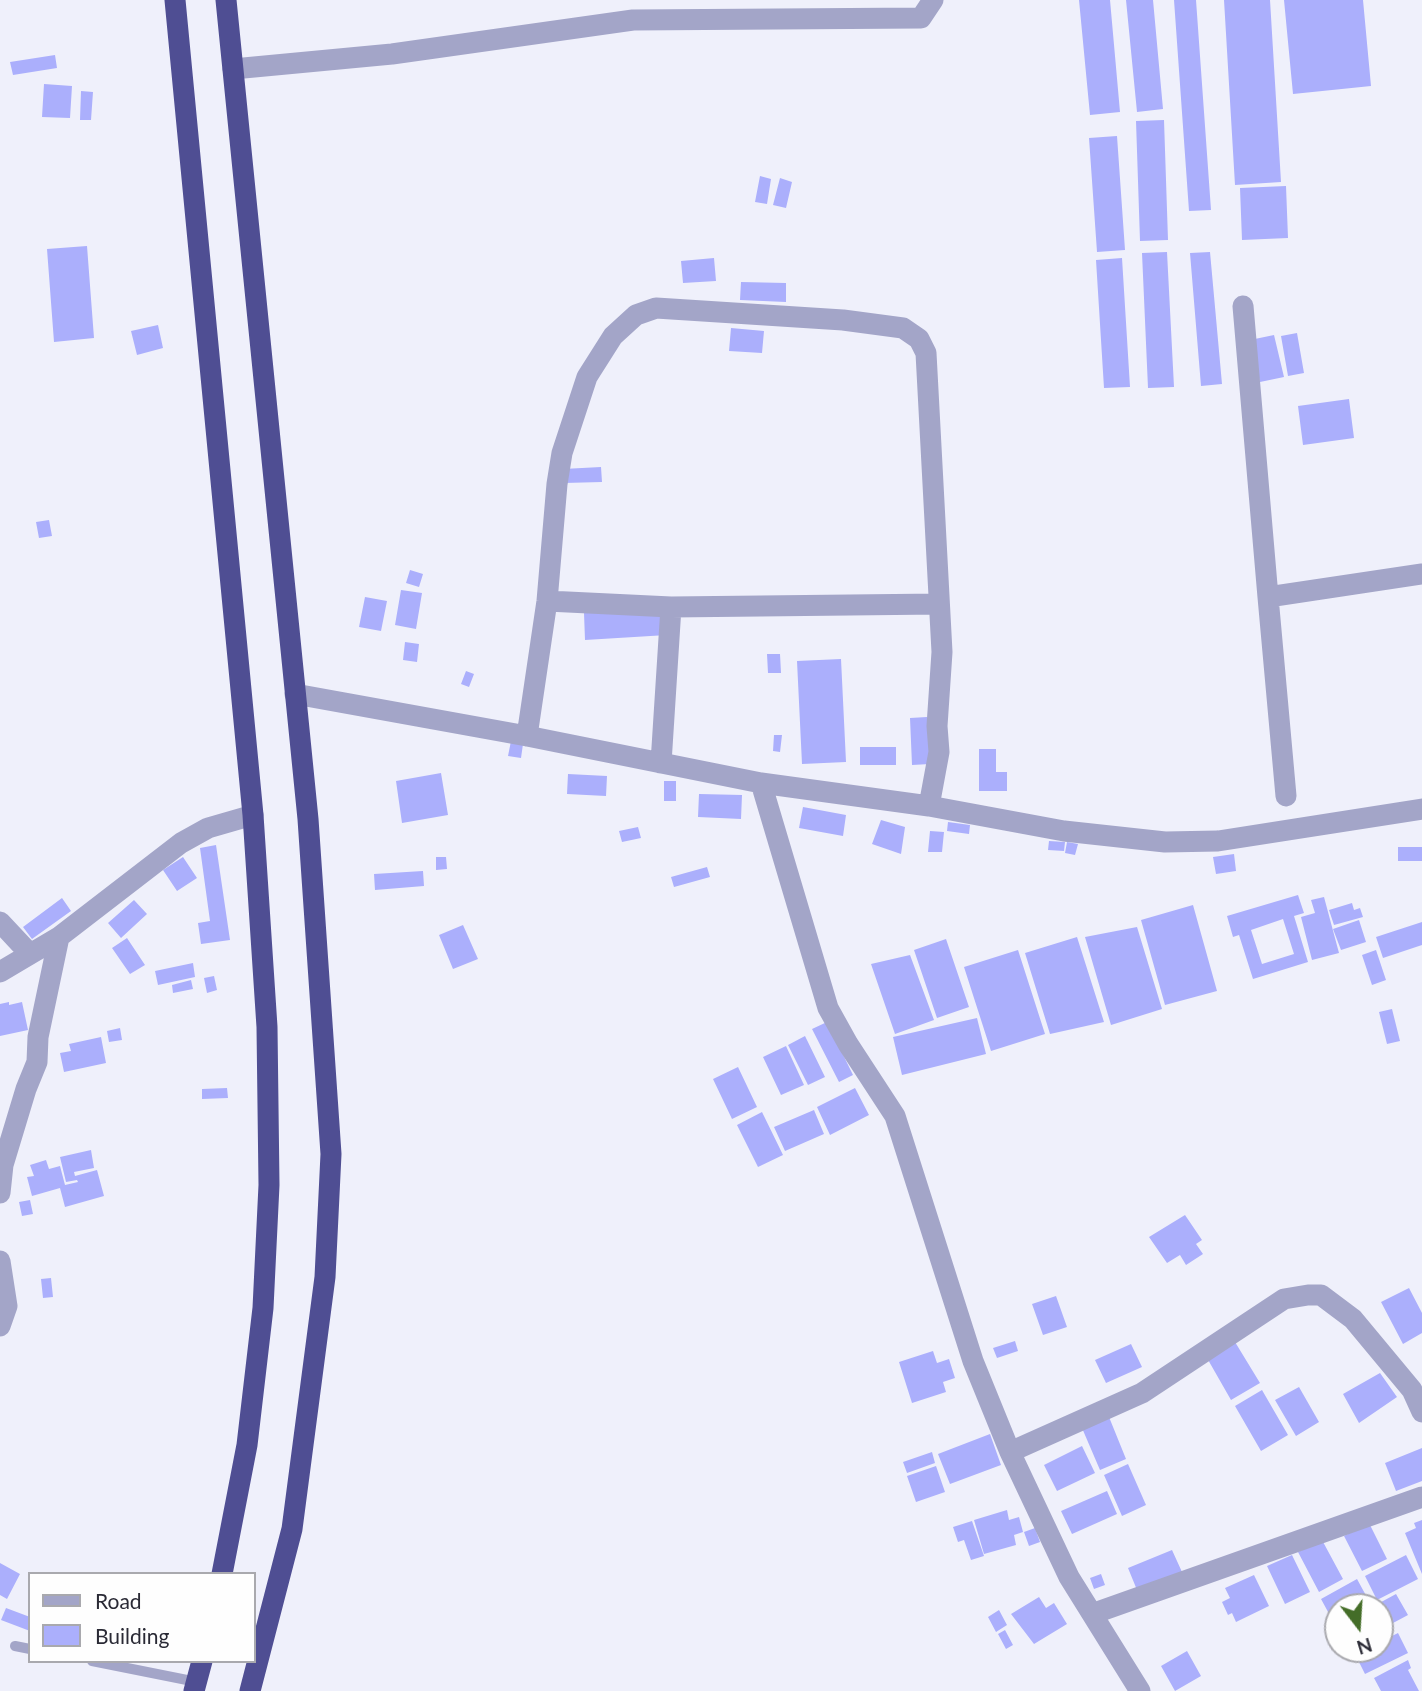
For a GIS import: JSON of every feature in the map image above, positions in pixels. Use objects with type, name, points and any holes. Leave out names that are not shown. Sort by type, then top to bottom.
[{"type":"highway","points":[[175,0],[253,815],[267,1027],[269,1185],[263,1308],[249,1431],[222,1572]]},
{"type":"highway","points":[[226,0],[308,819],[331,1154],[325,1277],[292,1529],[250,1691]]},
{"type":"street","points":[[233,69],[392,54],[633,20],[921,18],[933,0]]},
{"type":"street","points":[[1243,306],[1255,467],[1286,796]]},
{"type":"street","points":[[527,736],[547,601],[562,453],[587,377],[613,336],[636,315],[656,308],[843,320],[903,328],[919,339],[926,353],[942,652],[937,726],[939,752],[929,806]]},
{"type":"street","points":[[1268,597],[1422,574]]},
{"type":"street","points":[[547,601],[671,607],[939,604]]},
{"type":"street","points":[[661,763],[671,607]]},
{"type":"street","points":[[295,694],[527,736],[761,783],[929,806],[1064,831],[1165,842],[1217,841],[1422,809]]},
{"type":"street","points":[[761,783],[828,1008],[895,1116],[973,1361],[1010,1452],[1069,1577],[1140,1691]]},
{"type":"street","points":[[0,972],[59,937],[181,843],[208,828],[253,815]]},
{"type":"street","points":[[0,922],[30,954]]},
{"type":"street","points":[[0,1193],[3,1165],[37,1062],[38,1037],[59,937]]},
{"type":"street","points":[[0,1261],[7,1306],[0,1326]]},
{"type":"street","points":[[1010,1452],[1142,1393],[1284,1299],[1308,1295],[1321,1295],[1353,1320],[1412,1390],[1422,1412]]},
{"type":"street","points":[[1092,1614],[1422,1497]]},
{"type":"lane","points":[[15,1646],[28,1649]]},
{"type":"lane","points":[[104,1663],[198,1678]]},
{"type":"building","points":[[1079,0],[1110,0],[1120,112],[1090,115]]},
{"type":"building","points":[[1126,0],[1153,0],[1163,109],[1137,112]]},
{"type":"building","points":[[1174,0],[1196,0],[1211,210],[1189,211]]},
{"type":"building","points":[[1224,0],[1270,0],[1281,182],[1235,185]]},
{"type":"building","points":[[1284,0],[1363,0],[1371,86],[1293,94]]},
{"type":"building","points":[[55,55],[57,68],[13,75],[10,62]]},
{"type":"building","points":[[44,84],[72,86],[70,118],[42,117]]},
{"type":"building","points":[[81,91],[93,92],[91,120],[80,120]]},
{"type":"building","points":[[1164,120],[1168,240],[1140,241],[1136,121]]},
{"type":"building","points":[[1117,136],[1125,250],[1097,252],[1089,138]]},
{"type":"building","points":[[760,176],[771,179],[767,204],[755,202]]},
{"type":"building","points":[[780,178],[792,182],[786,208],[773,205]]},
{"type":"building","points":[[1286,186],[1288,238],[1242,240],[1240,188]]},
{"type":"building","points":[[87,246],[94,338],[54,342],[47,249]]},
{"type":"building","points":[[1167,252],[1174,387],[1148,388],[1142,253]]},
{"type":"building","points":[[1210,252],[1222,384],[1201,386],[1190,253]]},
{"type":"building","points":[[714,258],[716,281],[683,283],[681,261]]},
{"type":"building","points":[[1122,258],[1130,387],[1104,388],[1096,260]]},
{"type":"building","points":[[741,282],[786,283],[786,302],[740,300]]},
{"type":"building","points":[[158,325],[163,348],[137,355],[131,331]]},
{"type":"building","points":[[731,328],[764,331],[762,353],[729,351]]},
{"type":"building","points":[[1297,333],[1304,373],[1288,376],[1281,336]]},
{"type":"building","points":[[1274,335],[1284,377],[1260,382],[1250,340]]},
{"type":"building","points":[[1349,399],[1354,438],[1303,445],[1298,406]]},
{"type":"building","points":[[601,467],[602,482],[564,483],[563,469]]},
{"type":"building","points":[[49,520],[52,536],[39,538],[36,522]]},
{"type":"building","points":[[410,570],[423,574],[419,587],[406,583]]},
{"type":"building","points":[[401,590],[422,593],[416,629],[395,625]]},
{"type":"building","points":[[365,597],[387,601],[381,631],[359,627]]},
{"type":"building","points":[[665,609],[667,635],[585,640],[584,613]]},
{"type":"building","points":[[405,642],[419,644],[417,662],[403,660]]},
{"type":"building","points":[[767,654],[780,654],[781,673],[768,673]]},
{"type":"building","points":[[841,659],[846,762],[802,764],[797,661]]},
{"type":"building","points":[[466,671],[474,674],[469,687],[461,684]]},
{"type":"building","points":[[927,717],[930,764],[912,765],[910,718]]},
{"type":"building","points":[[774,735],[782,735],[780,752],[773,751]]},
{"type":"building","points":[[511,741],[523,744],[521,758],[508,756]]},
{"type":"building","points":[[860,747],[896,747],[896,765],[860,765]]},
{"type":"building","points":[[979,749],[996,749],[996,772],[1007,772],[1007,791],[979,791]]},
{"type":"building","points":[[441,773],[448,815],[402,823],[396,781]]},
{"type":"building","points":[[568,774],[607,776],[606,796],[567,794]]},
{"type":"building","points":[[664,781],[676,781],[676,801],[664,801]]},
{"type":"building","points":[[699,794],[742,795],[741,819],[698,817]]},
{"type":"building","points":[[803,807],[846,815],[843,836],[799,828]]},
{"type":"building","points":[[881,820],[905,827],[901,854],[872,844]]},
{"type":"building","points":[[948,822],[970,825],[969,834],[947,831]]},
{"type":"building","points":[[638,827],[641,838],[622,842],[619,831]]},
{"type":"building","points":[[930,831],[944,832],[942,852],[928,852]]},
{"type":"building","points":[[1049,841],[1065,842],[1064,851],[1048,850]]},
{"type":"building","points":[[1067,842],[1078,844],[1075,855],[1065,853]]},
{"type":"building","points":[[216,845],[230,940],[201,944],[198,923],[210,921],[200,848]]},
{"type":"building","points":[[1398,847],[1422,847],[1422,861],[1398,861]]},
{"type":"building","points":[[1234,854],[1236,871],[1216,874],[1213,857]]},
{"type":"building","points":[[183,857],[197,878],[177,891],[163,870]]},
{"type":"building","points":[[436,857],[446,857],[447,869],[436,870]]},
{"type":"building","points":[[707,867],[710,877],[674,887],[671,877]]},
{"type":"building","points":[[423,871],[424,886],[375,890],[374,874]]},
{"type":"building","points":[[1298,895],[1304,913],[1294,916],[1308,962],[1253,979],[1239,935],[1233,937],[1227,916]],"holes":[[[1283,919],[1294,954],[1262,964],[1251,930]]]},
{"type":"building","points":[[1324,897],[1339,953],[1312,960],[1301,917],[1315,913],[1311,900]]},
{"type":"building","points":[[62,898],[71,911],[32,939],[23,927]]},
{"type":"building","points":[[134,900],[147,914],[121,938],[108,923]]},
{"type":"building","points":[[1352,903],[1354,910],[1360,908],[1363,917],[1334,925],[1329,910]]},
{"type":"building","points":[[1193,905],[1217,991],[1165,1005],[1141,920]]},
{"type":"building","points":[[1359,920],[1366,942],[1341,950],[1333,929]]},
{"type":"building","points":[[1422,922],[1422,945],[1383,958],[1376,937]]},
{"type":"building","points":[[463,925],[478,959],[453,969],[439,935]]},
{"type":"building","points":[[1137,927],[1162,1009],[1111,1025],[1085,937]]},
{"type":"building","points":[[1077,937],[1104,1022],[1050,1034],[1025,953]]},
{"type":"building","points":[[127,938],[145,965],[130,974],[112,948]]},
{"type":"building","points":[[946,939],[969,1007],[937,1018],[914,950]]},
{"type":"building","points":[[1018,950],[1045,1034],[991,1051],[964,967]]},
{"type":"building","points":[[1376,950],[1386,980],[1372,985],[1362,955]]},
{"type":"building","points":[[910,955],[934,1020],[895,1034],[871,964]]},
{"type":"building","points":[[193,963],[195,977],[158,985],[155,971]]},
{"type":"building","points":[[214,976],[217,990],[207,993],[204,978]]},
{"type":"building","points":[[191,980],[193,989],[173,993],[172,985]]},
{"type":"building","points":[[9,1002],[9,1005],[22,1002],[28,1030],[0,1036],[0,1004]]},
{"type":"building","points":[[1392,1009],[1400,1041],[1387,1044],[1379,1012]]},
{"type":"building","points":[[977,1018],[986,1054],[902,1075],[893,1037]]},
{"type":"building","points":[[827,1022],[853,1075],[839,1082],[812,1029]]},
{"type":"building","points":[[120,1028],[122,1040],[109,1042],[107,1031]]},
{"type":"building","points":[[805,1036],[825,1077],[808,1085],[788,1045]]},
{"type":"building","points":[[101,1037],[106,1063],[64,1072],[60,1053],[71,1051],[69,1044]]},
{"type":"building","points":[[786,1046],[804,1085],[781,1095],[763,1057]]},
{"type":"building","points":[[738,1067],[757,1107],[732,1119],[713,1079]]},
{"type":"building","points":[[227,1088],[228,1098],[202,1099],[202,1089]]},
{"type":"building","points":[[855,1088],[869,1115],[830,1135],[817,1107]]},
{"type":"building","points":[[814,1110],[824,1134],[785,1151],[774,1127]]},
{"type":"building","points":[[762,1112],[783,1155],[758,1167],[737,1125]]},
{"type":"building","points":[[91,1150],[94,1168],[74,1172],[75,1176],[97,1170],[104,1196],[65,1207],[60,1188],[32,1196],[27,1177],[34,1176],[30,1165],[46,1160],[49,1169],[60,1166],[65,1185],[78,1182],[66,1182],[60,1157]]},
{"type":"building","points":[[30,1200],[33,1214],[22,1216],[19,1202]]},
{"type":"building","points":[[1185,1215],[1202,1240],[1196,1244],[1203,1254],[1186,1265],[1180,1255],[1167,1263],[1149,1237]]},
{"type":"building","points":[[51,1278],[53,1297],[43,1298],[41,1279]]},
{"type":"building","points":[[1409,1288],[1422,1313],[1422,1333],[1403,1344],[1381,1302]]},
{"type":"building","points":[[1056,1296],[1067,1327],[1043,1335],[1032,1304]]},
{"type":"building","points":[[1015,1341],[1018,1351],[997,1358],[993,1348]]},
{"type":"building","points":[[1235,1342],[1260,1383],[1231,1400],[1207,1358]]},
{"type":"building","points":[[1131,1344],[1142,1367],[1106,1383],[1095,1360]]},
{"type":"building","points":[[933,1351],[937,1363],[949,1359],[955,1378],[943,1382],[946,1392],[912,1403],[899,1362]]},
{"type":"building","points":[[1380,1373],[1397,1397],[1359,1423],[1343,1394]]},
{"type":"building","points":[[1299,1387],[1319,1422],[1296,1436],[1275,1400]]},
{"type":"building","points":[[1262,1390],[1288,1435],[1261,1451],[1235,1406]]},
{"type":"building","points":[[1109,1417],[1126,1459],[1100,1470],[1082,1428]]},
{"type":"building","points":[[990,1434],[1001,1465],[950,1484],[938,1454]]},
{"type":"building","points":[[1082,1446],[1095,1473],[1057,1491],[1044,1465]]},
{"type":"building","points":[[1422,1448],[1422,1481],[1396,1491],[1385,1463]]},
{"type":"building","points":[[932,1452],[935,1463],[907,1473],[903,1462]]},
{"type":"building","points":[[1128,1464],[1146,1505],[1122,1516],[1104,1475]]},
{"type":"building","points":[[936,1466],[945,1492],[916,1502],[907,1476]]},
{"type":"building","points":[[1107,1491],[1117,1514],[1072,1534],[1061,1511]]},
{"type":"building","points":[[1007,1510],[1009,1520],[1019,1517],[1023,1532],[1014,1535],[1016,1545],[984,1554],[974,1520]]},
{"type":"building","points":[[1422,1520],[1422,1574],[1405,1533],[1416,1528],[1414,1523]]},
{"type":"building","points":[[972,1521],[984,1556],[971,1560],[964,1540],[958,1542],[953,1527]]},
{"type":"building","points":[[1369,1523],[1387,1559],[1362,1571],[1344,1536]]},
{"type":"building","points":[[1035,1528],[1040,1542],[1029,1546],[1024,1532]]},
{"type":"building","points":[[1322,1540],[1343,1579],[1319,1592],[1298,1552]]},
{"type":"building","points":[[1172,1550],[1182,1572],[1137,1590],[1128,1568]]},
{"type":"building","points":[[1292,1555],[1310,1592],[1285,1604],[1267,1566]]},
{"type":"building","points":[[1406,1555],[1418,1579],[1391,1593],[1374,1593],[1365,1576]]},
{"type":"building","points":[[0,1563],[20,1574],[7,1599],[0,1595]]},
{"type":"building","points":[[1101,1574],[1105,1585],[1094,1589],[1090,1578]]},
{"type":"building","points":[[1254,1575],[1269,1606],[1236,1622],[1232,1613],[1228,1615],[1222,1602],[1230,1598],[1225,1588]]},
{"type":"building","points":[[1357,1579],[1365,1593],[1332,1593]]},
{"type":"building","points":[[1396,1594],[1408,1615],[1394,1622]]},
{"type":"building","points":[[1039,1597],[1046,1608],[1054,1603],[1067,1624],[1034,1644],[1011,1614]]},
{"type":"building","points":[[6,1608],[28,1616],[28,1630],[1,1620]]},
{"type":"building","points":[[999,1610],[1007,1625],[996,1632],[988,1617]]},
{"type":"building","points":[[1005,1630],[1013,1645],[1006,1649],[998,1634]]},
{"type":"building","points":[[1398,1633],[1408,1653],[1394,1660],[1394,1635]]},
{"type":"building","points":[[1187,1651],[1201,1676],[1175,1691],[1161,1666]]},
{"type":"building","points":[[1408,1660],[1411,1668],[1408,1670],[1419,1691],[1381,1691],[1374,1678]]},
{"type":"building","points":[[1360,1663],[1388,1663],[1365,1674]]}]
